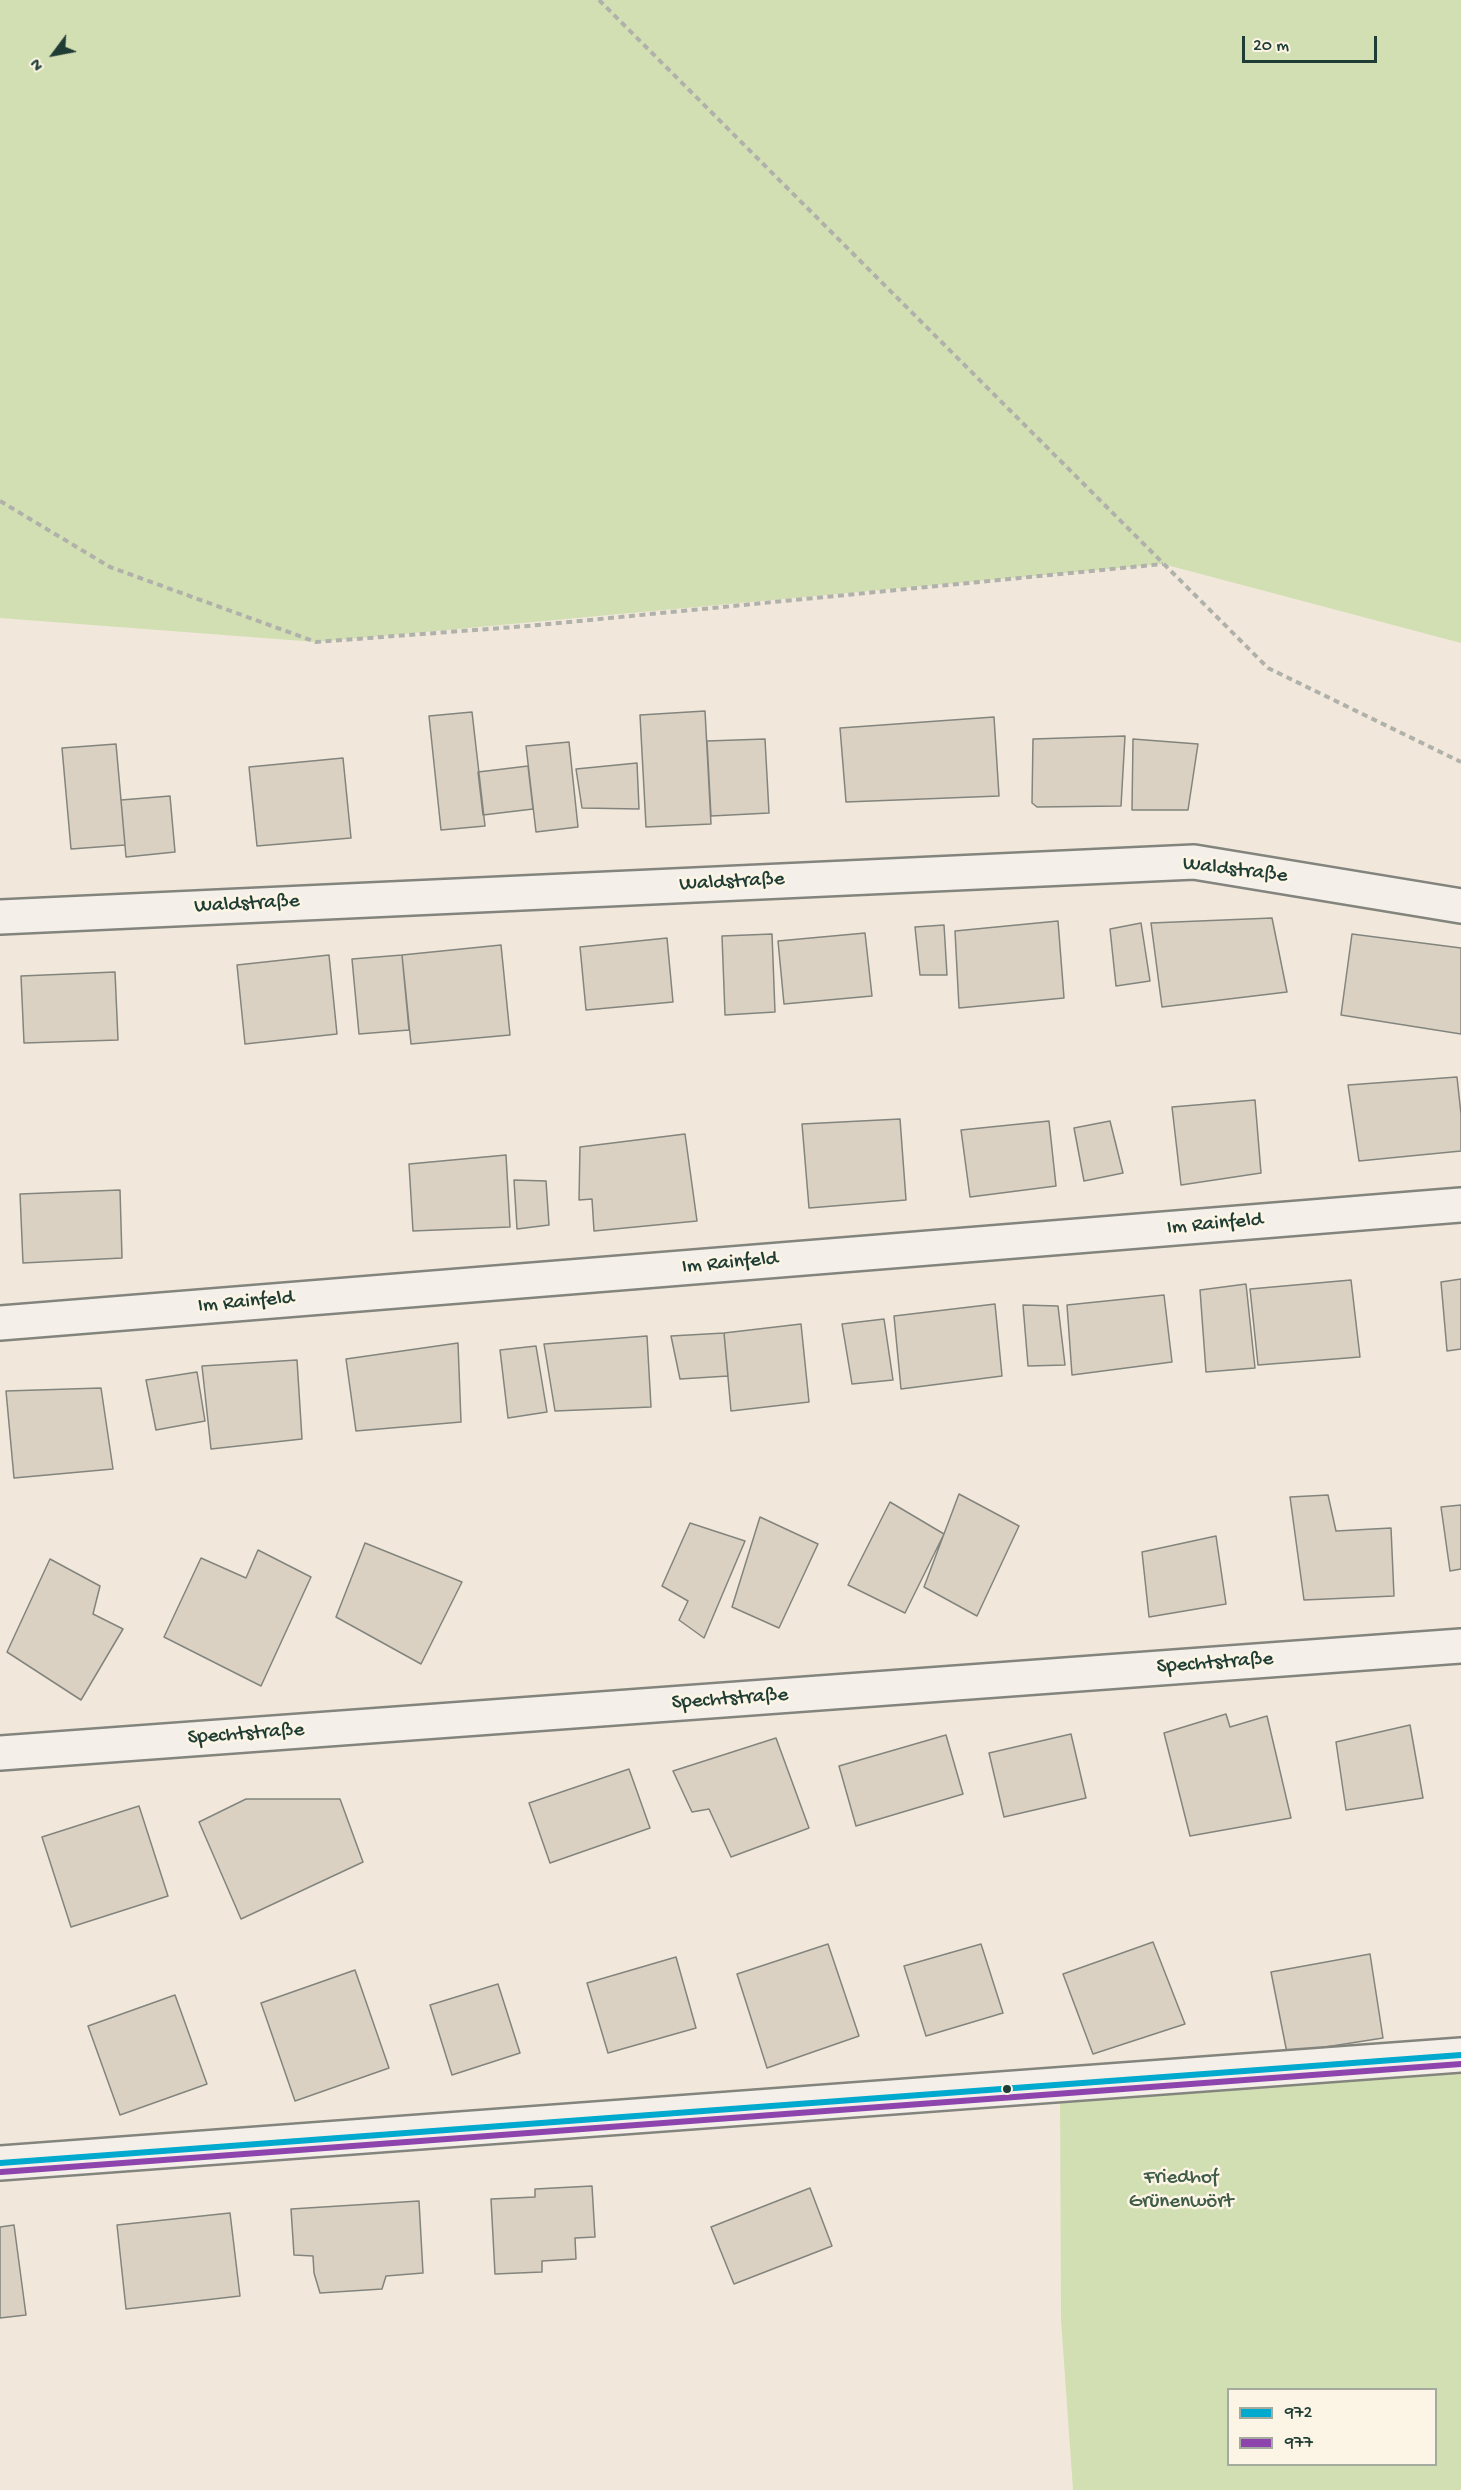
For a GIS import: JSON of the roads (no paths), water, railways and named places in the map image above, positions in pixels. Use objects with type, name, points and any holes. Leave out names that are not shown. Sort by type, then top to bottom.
[{"type":"street","name":"Waldstraße","points":[[0,917],[1194,862],[1461,906]]},
{"type":"street","name":"Im Rainfeld","points":[[0,1323],[1461,1205]]},
{"type":"street","name":"Spechtstraße","points":[[0,1753],[1461,1646]]},
{"type":"street","points":[[0,2163],[1461,2055]]},
{"type":"park label","name":"Friedhof Grünenwört","points":[[1181,2191]]}]
